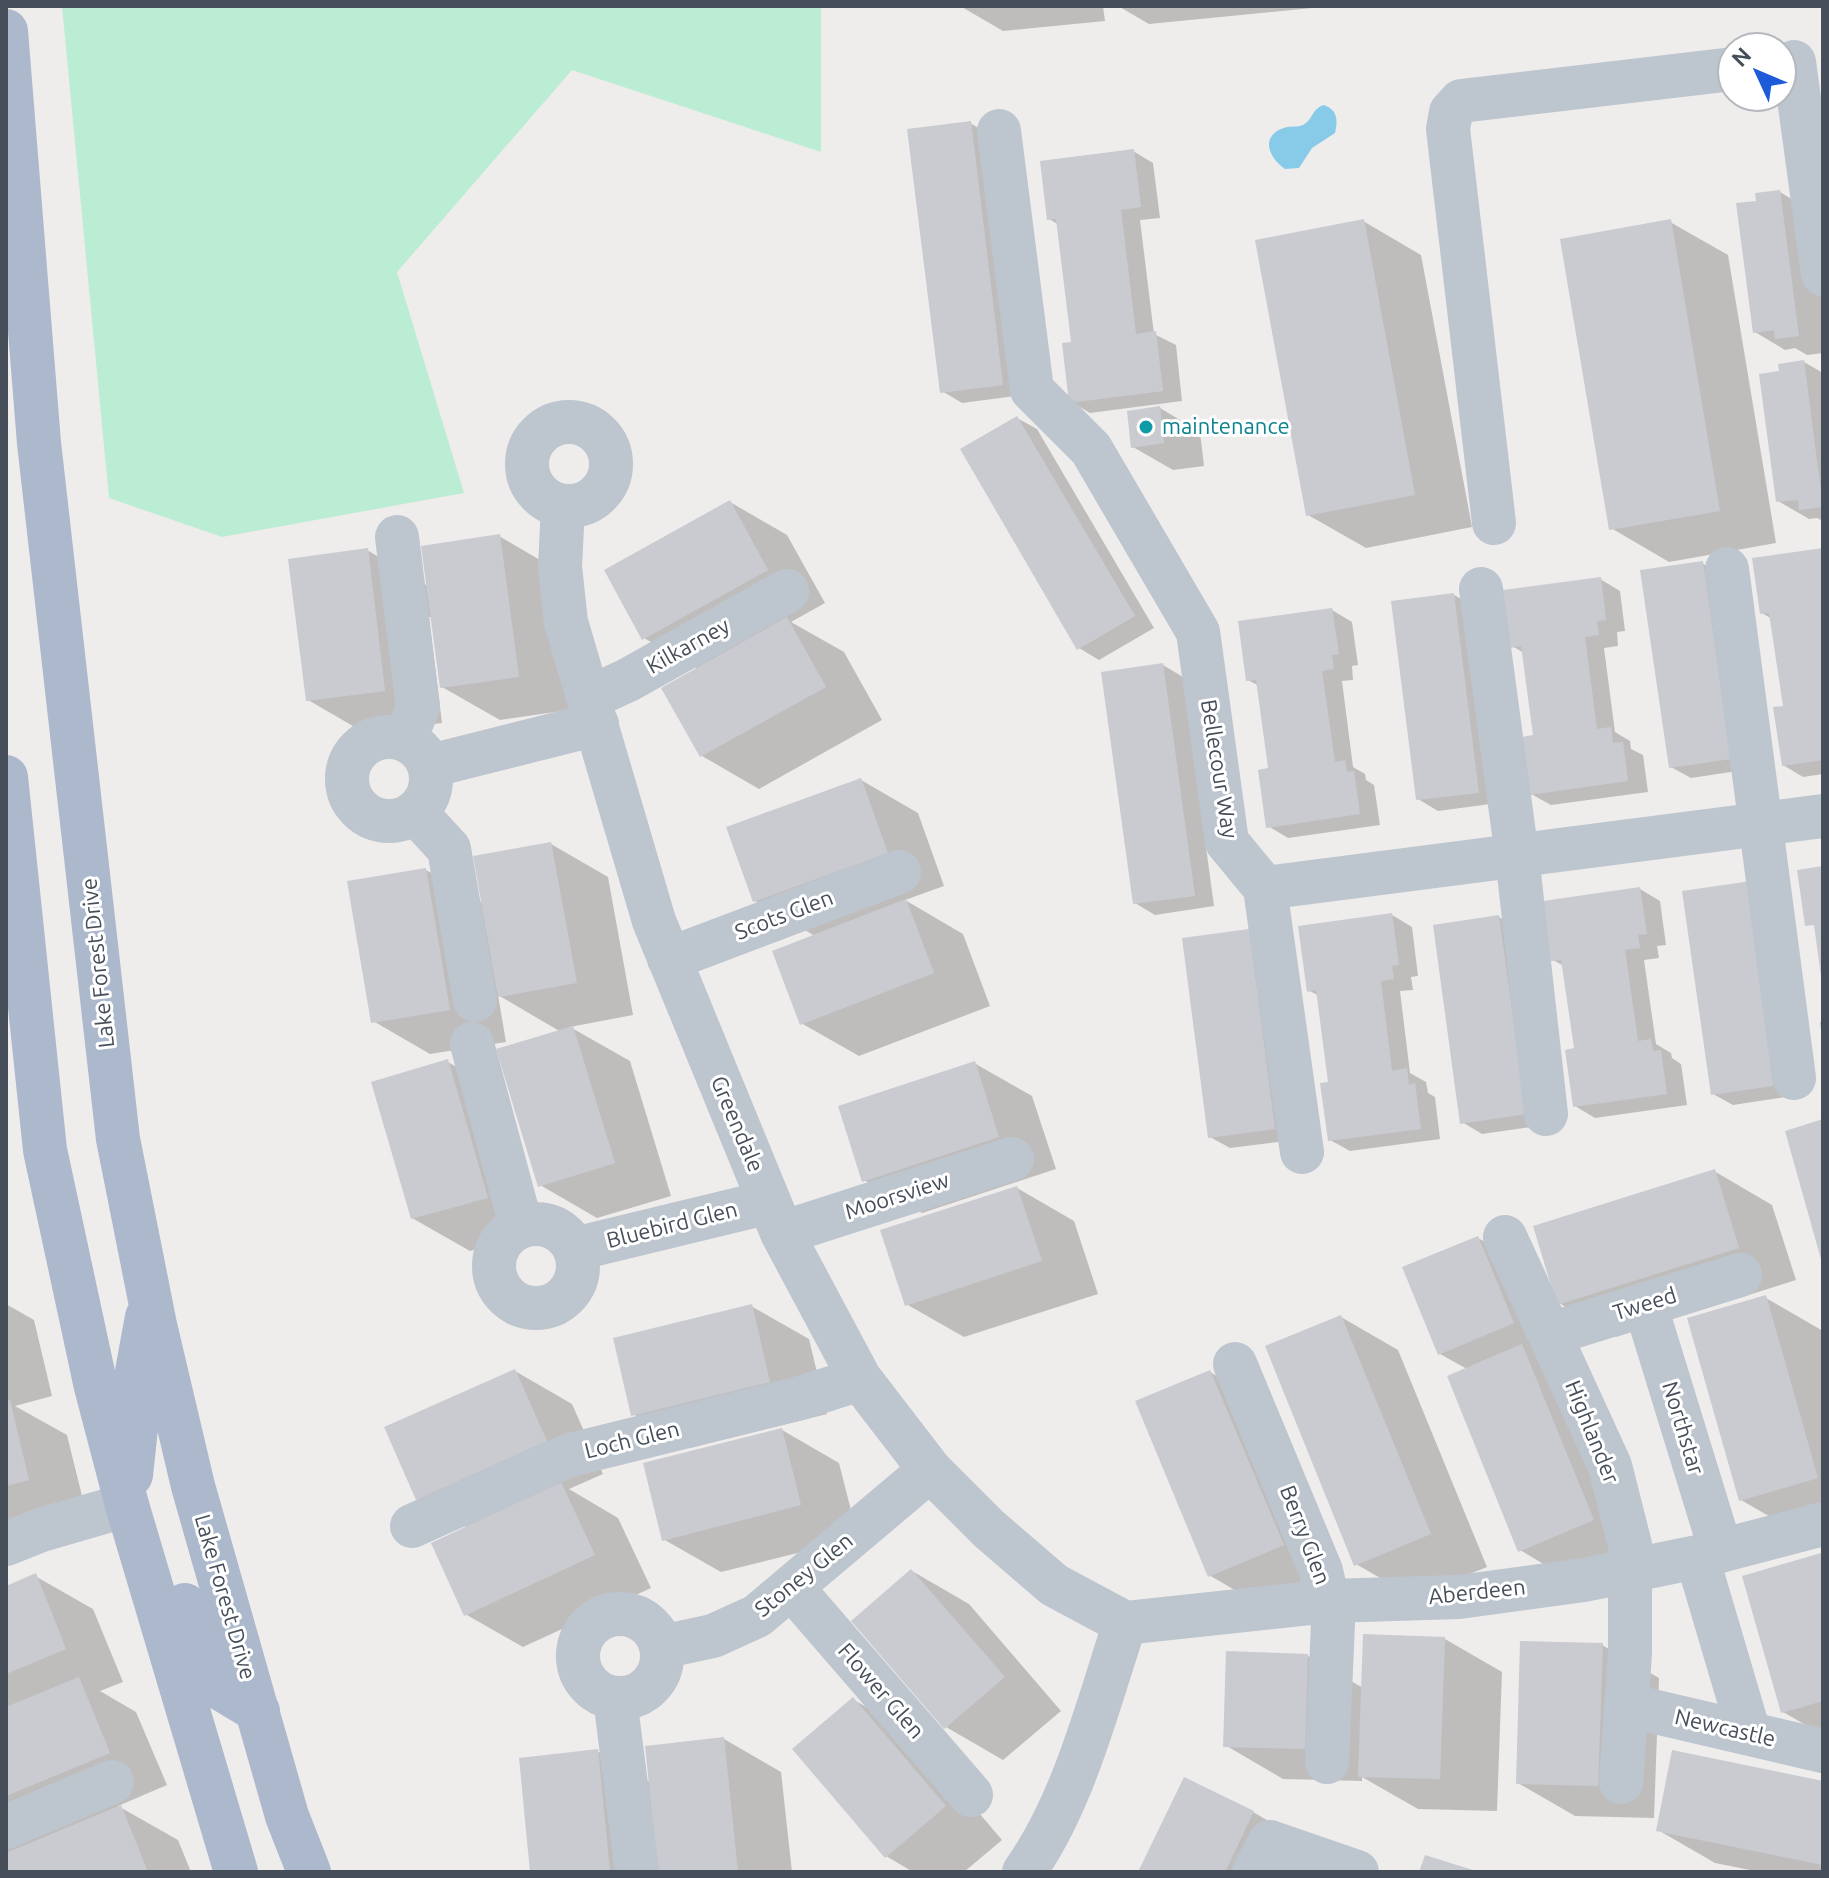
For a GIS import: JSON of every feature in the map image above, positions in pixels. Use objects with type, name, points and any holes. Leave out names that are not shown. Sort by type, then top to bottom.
[{"type":"main road","name":"Lake Forest Drive","points":[[6,31],[10,139],[39,443],[118,1139],[150,1299],[193,1486],[287,1816],[309,1872]]},
{"type":"main road","points":[[6,777],[45,1150],[96,1387],[127,1505],[236,1872]]},
{"type":"main road","points":[[127,1505],[136,1428],[136,1377],[150,1299]]},
{"type":"main road","points":[[127,1505],[164,1529],[187,1611],[213,1684],[258,1711]]},
{"type":"street","points":[[1799,61],[1823,274]]},
{"type":"street","points":[[1494,523],[1448,129],[1451,112],[1461,101],[1717,71]]},
{"type":"street","name":"Bellecour Way","points":[[999,131],[1032,390],[1091,449],[1198,632],[1227,842],[1265,888]]},
{"type":"street","name":"Greendale","points":[[563,506],[560,567],[566,622],[654,921],[776,1218],[860,1379],[930,1470],[989,1529],[1054,1585],[1125,1623]]},
{"type":"street","points":[[397,537],[418,707],[418,753],[431,788],[425,802],[402,819],[387,821],[373,818],[360,810],[347,784],[353,756],[363,745],[391,736],[418,753]]},
{"type":"street","points":[[1727,569],[1794,1078]]},
{"type":"street","points":[[1481,589],[1517,856],[1546,1114]]},
{"type":"street","name":"Kilkarney","points":[[418,753],[593,711],[628,680],[787,591]]},
{"type":"street","points":[[415,812],[449,849],[475,1000]]},
{"type":"street","points":[[1302,1152],[1265,888],[1823,816]]},
{"type":"street","name":"Scots Glen","points":[[669,959],[899,872]]},
{"type":"street","points":[[472,1044],[521,1225]]},
{"type":"street","name":"Moorsview","points":[[776,1218],[1012,1159]]},
{"type":"street","name":"Bluebird Glen","points":[[575,1249],[776,1218]]},
{"type":"street","points":[[541,1224],[555,1228],[567,1237],[575,1249],[578,1264],[569,1292],[545,1307],[530,1308],[516,1304],[496,1282],[493,1267],[495,1253],[502,1240],[521,1225],[541,1224]]},
{"type":"street","name":"Highlander","points":[[1505,1237],[1610,1466],[1630,1545],[1630,1653],[1621,1782]]},
{"type":"street","name":"Tweed","points":[[1550,1334],[1740,1275]]},
{"type":"street","name":"Northstar","points":[[1645,1304],[1709,1554],[1749,1733]]},
{"type":"street","name":"Berry Glen","points":[[1235,1364],[1321,1571],[1330,1601],[1333,1623],[1327,1762]]},
{"type":"street","name":"Loch Glen","points":[[412,1526],[570,1455],[797,1399],[860,1379]]},
{"type":"street","name":"Stoney Glen","points":[[661,1647],[713,1636],[757,1616],[930,1470]]},
{"type":"street","points":[[6,1544],[41,1530],[127,1505]]},
{"type":"street","name":"Aberdeen","points":[[1125,1623],[1330,1601],[1459,1597],[1630,1572],[1823,1524]]},
{"type":"street","name":"Flower Glen","points":[[792,1588],[971,1795]]},
{"type":"street","points":[[626,1614],[652,1628],[661,1647],[661,1669],[654,1682],[643,1692],[629,1698],[615,1698],[600,1694],[589,1685],[581,1672],[578,1658],[580,1643],[587,1630],[598,1620],[626,1614]]},
{"type":"street","points":[[1024,1872],[1040,1850],[1072,1778],[1125,1623]]},
{"type":"street","points":[[615,1698],[637,1872]]},
{"type":"street","name":"Newcastle","points":[[1626,1705],[1823,1751]]},
{"type":"street","points":[[6,1827],[112,1782]]},
{"type":"street","points":[[1254,1872],[1270,1842],[1357,1872]]},
{"type":"green space","points":[[62,6],[821,6],[821,152],[572,70],[397,272],[464,493],[222,537],[109,498]]},
{"type":"water","points":[[1323,105],[1332,109],[1336,116],[1335,133],[1312,148],[1299,168],[1285,169],[1274,158],[1270,140],[1278,130],[1304,125]]},
{"type":"building","points":[[971,121],[1003,385],[940,393],[907,129]]},
{"type":"building","points":[[1134,149],[1141,207],[1121,210],[1136,334],[1156,331],[1163,391],[1069,403],[1062,343],[1071,342],[1056,219],[1047,220],[1040,161]]},
{"type":"building","points":[[1780,190],[1799,336],[1775,339],[1774,330],[1753,333],[1736,203],[1756,201],[1755,193]]},
{"type":"building","points":[[1364,219],[1415,495],[1306,516],[1255,240]]},
{"type":"building","points":[[1671,219],[1720,511],[1609,530],[1560,239]]},
{"type":"building","points":[[1804,360],[1823,507],[1799,510],[1798,500],[1776,502],[1759,374],[1779,371],[1778,364]]},
{"type":"building","name":"maintenance","points":[[1160,406],[1164,443],[1131,448],[1127,411]]},
{"type":"building","points":[[1017,416],[1135,616],[1077,650],[960,449]]},
{"type":"building","points":[[730,500],[768,570],[642,640],[604,570]]},
{"type":"building","points":[[500,534],[519,677],[440,688],[421,546]]},
{"type":"building","points":[[368,548],[385,691],[306,701],[288,559]]},
{"type":"building","points":[[1823,548],[1823,760],[1782,766],[1773,707],[1783,706],[1769,613],[1760,614],[1752,558]]},
{"type":"building","points":[[1703,561],[1731,759],[1669,768],[1640,570]]},
{"type":"building","points":[[1601,577],[1606,620],[1597,621],[1599,635],[1585,637],[1597,729],[1611,727],[1613,743],[1623,742],[1628,781],[1529,795],[1522,737],[1533,735],[1521,646],[1510,648],[1503,590]]},
{"type":"building","points":[[1454,593],[1479,793],[1416,800],[1391,601]]},
{"type":"building","points":[[1332,608],[1339,654],[1332,655],[1334,669],[1322,671],[1335,762],[1345,760],[1347,772],[1354,771],[1360,814],[1266,828],[1258,770],[1268,768],[1256,680],[1246,681],[1238,621]]},
{"type":"building","points":[[787,617],[826,687],[700,757],[661,688]]},
{"type":"building","points":[[1163,663],[1195,896],[1133,904],[1101,672]]},
{"type":"building","points":[[861,778],[888,853],[753,902],[726,827]]},
{"type":"building","points":[[551,842],[577,983],[498,997],[473,856]]},
{"type":"building","points":[[1823,866],[1821,976],[1814,925],[1805,926],[1797,870]]},
{"type":"building","points":[[426,868],[450,1010],[371,1023],[347,881]]},
{"type":"building","points":[[1751,881],[1779,1085],[1711,1095],[1682,891]]},
{"type":"building","points":[[1640,887],[1647,934],[1638,935],[1640,948],[1625,950],[1638,1041],[1651,1039],[1653,1051],[1661,1050],[1667,1094],[1573,1107],[1565,1050],[1574,1048],[1561,960],[1551,961],[1543,901]]},
{"type":"building","points":[[906,899],[934,973],[800,1025],[772,951]]},
{"type":"building","points":[[1392,913],[1399,965],[1392,966],[1394,979],[1381,981],[1392,1071],[1407,1068],[1409,1085],[1415,1083],[1421,1129],[1328,1141],[1320,1083],[1328,1082],[1316,990],[1307,992],[1298,926]]},
{"type":"building","points":[[1499,915],[1526,1114],[1460,1124],[1433,925]]},
{"type":"building","points":[[1249,929],[1275,1129],[1208,1138],[1182,938]]},
{"type":"building","points":[[573,1026],[615,1163],[538,1187],[496,1049]]},
{"type":"building","points":[[448,1059],[488,1198],[411,1219],[371,1082]]},
{"type":"building","points":[[975,1061],[999,1137],[862,1182],[838,1106]]},
{"type":"building","points":[[1823,1119],[1823,1263],[1822,1263],[1785,1131]]},
{"type":"building","points":[[1715,1169],[1739,1248],[1557,1305],[1533,1226]]},
{"type":"building","points":[[1017,1186],[1042,1261],[905,1306],[880,1230]]},
{"type":"building","points":[[1478,1236],[1514,1323],[1438,1355],[1402,1267]]},
{"type":"building","points":[[1766,1295],[1818,1478],[1739,1501],[1687,1318]]},
{"type":"building","points":[[752,1304],[770,1382],[631,1416],[613,1338]]},
{"type":"building","points":[[1341,1315],[1431,1534],[1354,1566],[1265,1346]]},
{"type":"building","points":[[1522,1344],[1594,1520],[1518,1552],[1447,1376]]},
{"type":"building","points":[[515,1369],[547,1441],[416,1500],[384,1427]]},
{"type":"building","points":[[1210,1370],[1284,1545],[1208,1577],[1135,1401]]},
{"type":"building","points":[[10,1400],[29,1480],[6,1486],[6,1401]]},
{"type":"building","points":[[782,1428],[801,1505],[662,1541],[643,1463]]},
{"type":"building","points":[[561,1482],[595,1555],[464,1616],[431,1543]]},
{"type":"building","points":[[1821,1553],[1823,1701],[1781,1713],[1742,1576]]},
{"type":"building","points":[[911,1569],[1005,1677],[944,1729],[851,1621]]},
{"type":"building","points":[[36,1573],[66,1649],[6,1674],[6,1586]]},
{"type":"building","points":[[1363,1634],[1445,1637],[1440,1779],[1358,1777]]},
{"type":"building","points":[[1520,1641],[1603,1643],[1598,1786],[1516,1784]]},
{"type":"building","points":[[1226,1651],[1308,1654],[1305,1749],[1223,1747]]},
{"type":"building","points":[[79,1677],[110,1753],[6,1796],[6,1707]]},
{"type":"building","points":[[853,1697],[946,1806],[885,1858],[792,1749]]},
{"type":"building","points":[[724,1737],[738,1872],[658,1872],[645,1746]]},
{"type":"building","points":[[598,1749],[610,1872],[530,1872],[519,1758]]},
{"type":"building","points":[[1672,1750],[1823,1781],[1823,1865],[1656,1831]]},
{"type":"building","points":[[1184,1777],[1254,1811],[1225,1872],[1138,1872]]},
{"type":"building","points":[[121,1805],[148,1872],[6,1872],[6,1853]]},
{"type":"building","points":[[1425,1855],[1476,1871],[1476,1872],[1419,1872]]},
{"type":"place","name":"maintenance","points":[[1146,427]]}]
